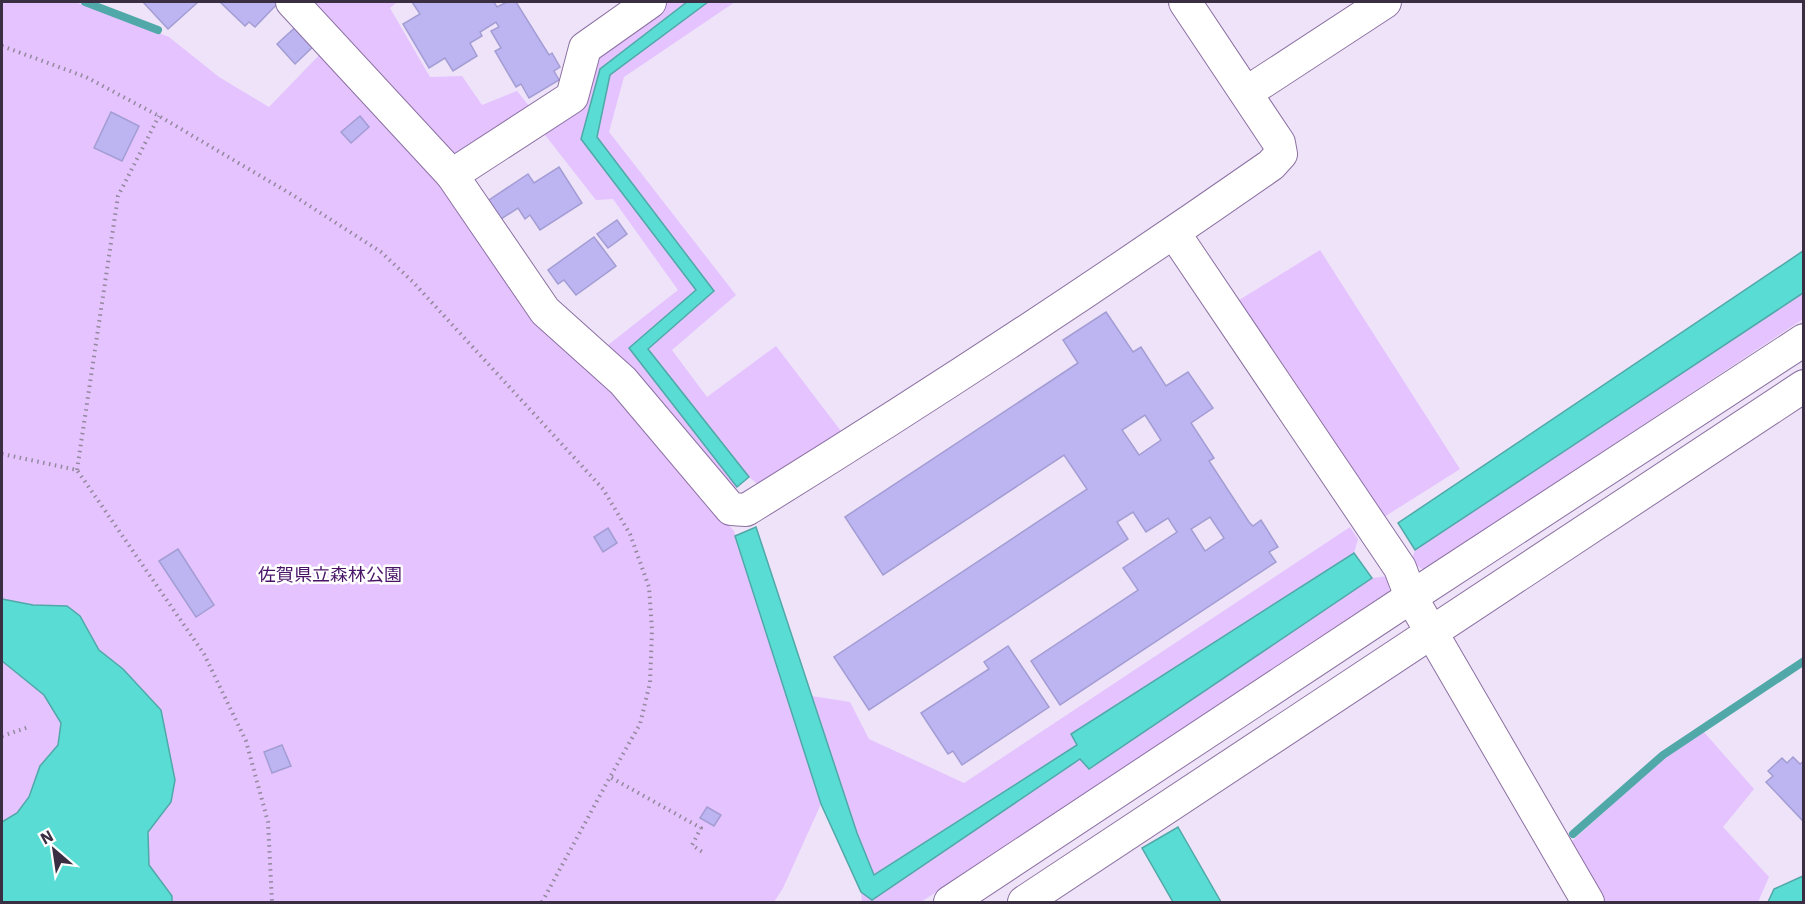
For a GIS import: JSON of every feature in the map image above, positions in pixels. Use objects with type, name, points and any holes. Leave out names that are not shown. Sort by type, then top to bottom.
[{"type":"street","points":[[292,2],[452,175],[545,311],[623,381],[731,509],[746,510],[842,451],[1174,233],[1271,165],[1281,154],[1279,143],[1185,2]]},
{"type":"street","points":[[452,175],[572,96],[585,48],[650,2]]},
{"type":"street","points":[[1246,93],[1385,2]]},
{"type":"street","points":[[1174,233],[1400,568],[1411,597],[1588,903]]},
{"type":"street","points":[[950,903],[1803,340]]},
{"type":"street","points":[[1024,903],[1803,386]]},
{"type":"path","points":[[2,46],[86,77],[291,194],[381,252],[413,282],[603,489],[630,534],[649,587],[652,630],[650,683],[640,724],[542,903]]},
{"type":"path","points":[[159,117],[118,196],[77,470],[204,654],[246,741],[268,822],[272,903]]},
{"type":"path","points":[[2,454],[77,470]]},
{"type":"path","points":[[2,736],[29,727]]},
{"type":"path","points":[[610,777],[701,828],[692,845],[705,853]]},
{"type":"green space","name":"佐賀県立森林公園","points":[[2,2],[73,2],[169,37],[219,77],[269,107],[326,48],[421,149],[599,381],[643,422],[704,498],[734,531],[821,804],[783,888],[774,902],[2,902]]},
{"type":"green space","points":[[311,2],[397,2],[390,8],[430,77],[462,76],[482,105],[517,91],[534,112],[466,156],[446,151]]},
{"type":"green space","points":[[667,2],[687,2],[600,69],[581,139],[697,290],[630,348],[737,487],[733,496],[608,345],[678,290],[613,199],[596,200],[538,126],[587,62]]},
{"type":"green space","points":[[708,2],[735,2],[624,77],[609,132],[736,295],[672,350],[707,397],[776,346],[844,435],[760,486],[749,477],[648,349],[714,291],[597,137],[610,75]]},
{"type":"green space","points":[[1320,250],[1460,469],[1381,519],[1236,302]]},
{"type":"green space","points":[[1803,293],[1803,319],[1424,570],[1411,562],[1415,550]]},
{"type":"green space","points":[[1350,527],[1358,539],[1354,553],[1072,734],[1078,744],[873,875],[812,696],[850,702],[869,739],[964,783]]},
{"type":"green space","points":[[1388,576],[1390,594],[921,902],[862,902],[861,892],[872,900],[1080,759],[1089,769],[1372,578]]},
{"type":"green space","points":[[1703,731],[1754,789],[1723,827],[1769,877],[1758,902],[1605,902],[1571,842],[1664,758]]},
{"type":"shaded area","points":[[687,2],[708,2],[610,75],[597,137],[714,291],[648,349],[749,477],[737,487],[629,348],[696,290],[581,139],[600,69]]},
{"type":"shaded area","points":[[1803,251],[1803,293],[1415,550],[1398,523]]},
{"type":"shaded area","points":[[756,527],[857,833],[874,875],[1077,745],[1071,734],[1354,553],[1372,578],[1089,769],[1080,759],[872,900],[861,892],[821,804],[735,536]]},
{"type":"shaded area","points":[[2,599],[33,605],[67,606],[80,616],[99,650],[123,669],[161,710],[175,780],[171,802],[148,832],[149,865],[172,896],[172,902],[2,902],[2,822],[17,813],[29,797],[40,766],[58,745],[61,723],[44,695],[2,661]]},
{"type":"shaded area","points":[[1178,827],[1221,902],[1173,902],[1142,848]]},
{"type":"shaded area","points":[[1803,876],[1803,902],[1768,902],[1774,889]]},
{"type":"building","points":[[143,2],[198,2],[168,29]]},
{"type":"building","points":[[220,2],[279,2],[255,27],[249,22],[245,26]]},
{"type":"building","points":[[412,2],[494,2],[497,7],[507,2],[516,2],[549,55],[552,53],[560,67],[554,71],[559,80],[529,98],[521,84],[516,87],[495,51],[501,48],[491,31],[499,27],[496,22],[480,32],[482,36],[470,43],[477,56],[453,71],[445,58],[429,68],[403,24],[420,14]]},
{"type":"building","points":[[301,22],[319,41],[295,64],[277,44]]},
{"type":"building","points":[[111,112],[139,126],[122,161],[94,148]]},
{"type":"building","points":[[360,116],[369,127],[351,143],[341,132]]},
{"type":"building","points":[[559,167],[582,203],[540,230],[530,215],[525,219],[518,208],[495,223],[483,204],[528,174],[534,183]]},
{"type":"building","points":[[617,220],[627,234],[608,248],[597,234]]},
{"type":"building","points":[[594,237],[616,266],[576,295],[564,280],[558,284],[548,270]]},
{"type":"building","points":[[1106,312],[1133,352],[1141,347],[1166,386],[1188,372],[1213,408],[1191,423],[1214,458],[1209,461],[1249,522],[1253,526],[1261,520],[1278,547],[1269,552],[1276,562],[1060,705],[1031,661],[1138,590],[1123,568],[1177,532],[1168,518],[1146,532],[1133,512],[1117,522],[1128,539],[869,710],[834,657],[1087,489],[1064,455],[883,575],[845,517],[1078,363],[1063,340]],"holes":[[[1145,415],[1161,440],[1139,455],[1122,430]],[[1210,517],[1224,538],[1205,551],[1191,529]]]},
{"type":"building","points":[[608,528],[617,543],[603,552],[594,537]]},
{"type":"building","points":[[178,549],[214,605],[196,617],[159,561]]},
{"type":"building","points":[[1008,646],[1049,707],[962,765],[953,751],[948,754],[921,713],[989,669],[984,662]]},
{"type":"building","points":[[282,745],[291,766],[272,773],[264,752]]},
{"type":"building","points":[[1793,757],[1800,764],[1804,761],[1804,822],[1766,782],[1773,776],[1768,771],[1782,758],[1787,763]]},
{"type":"building","points":[[707,807],[721,815],[714,826],[700,818]]},
{"type":"waterway","points":[[85,2],[158,30]]},
{"type":"waterway","points":[[1573,834],[1663,755],[1804,661]]}]
